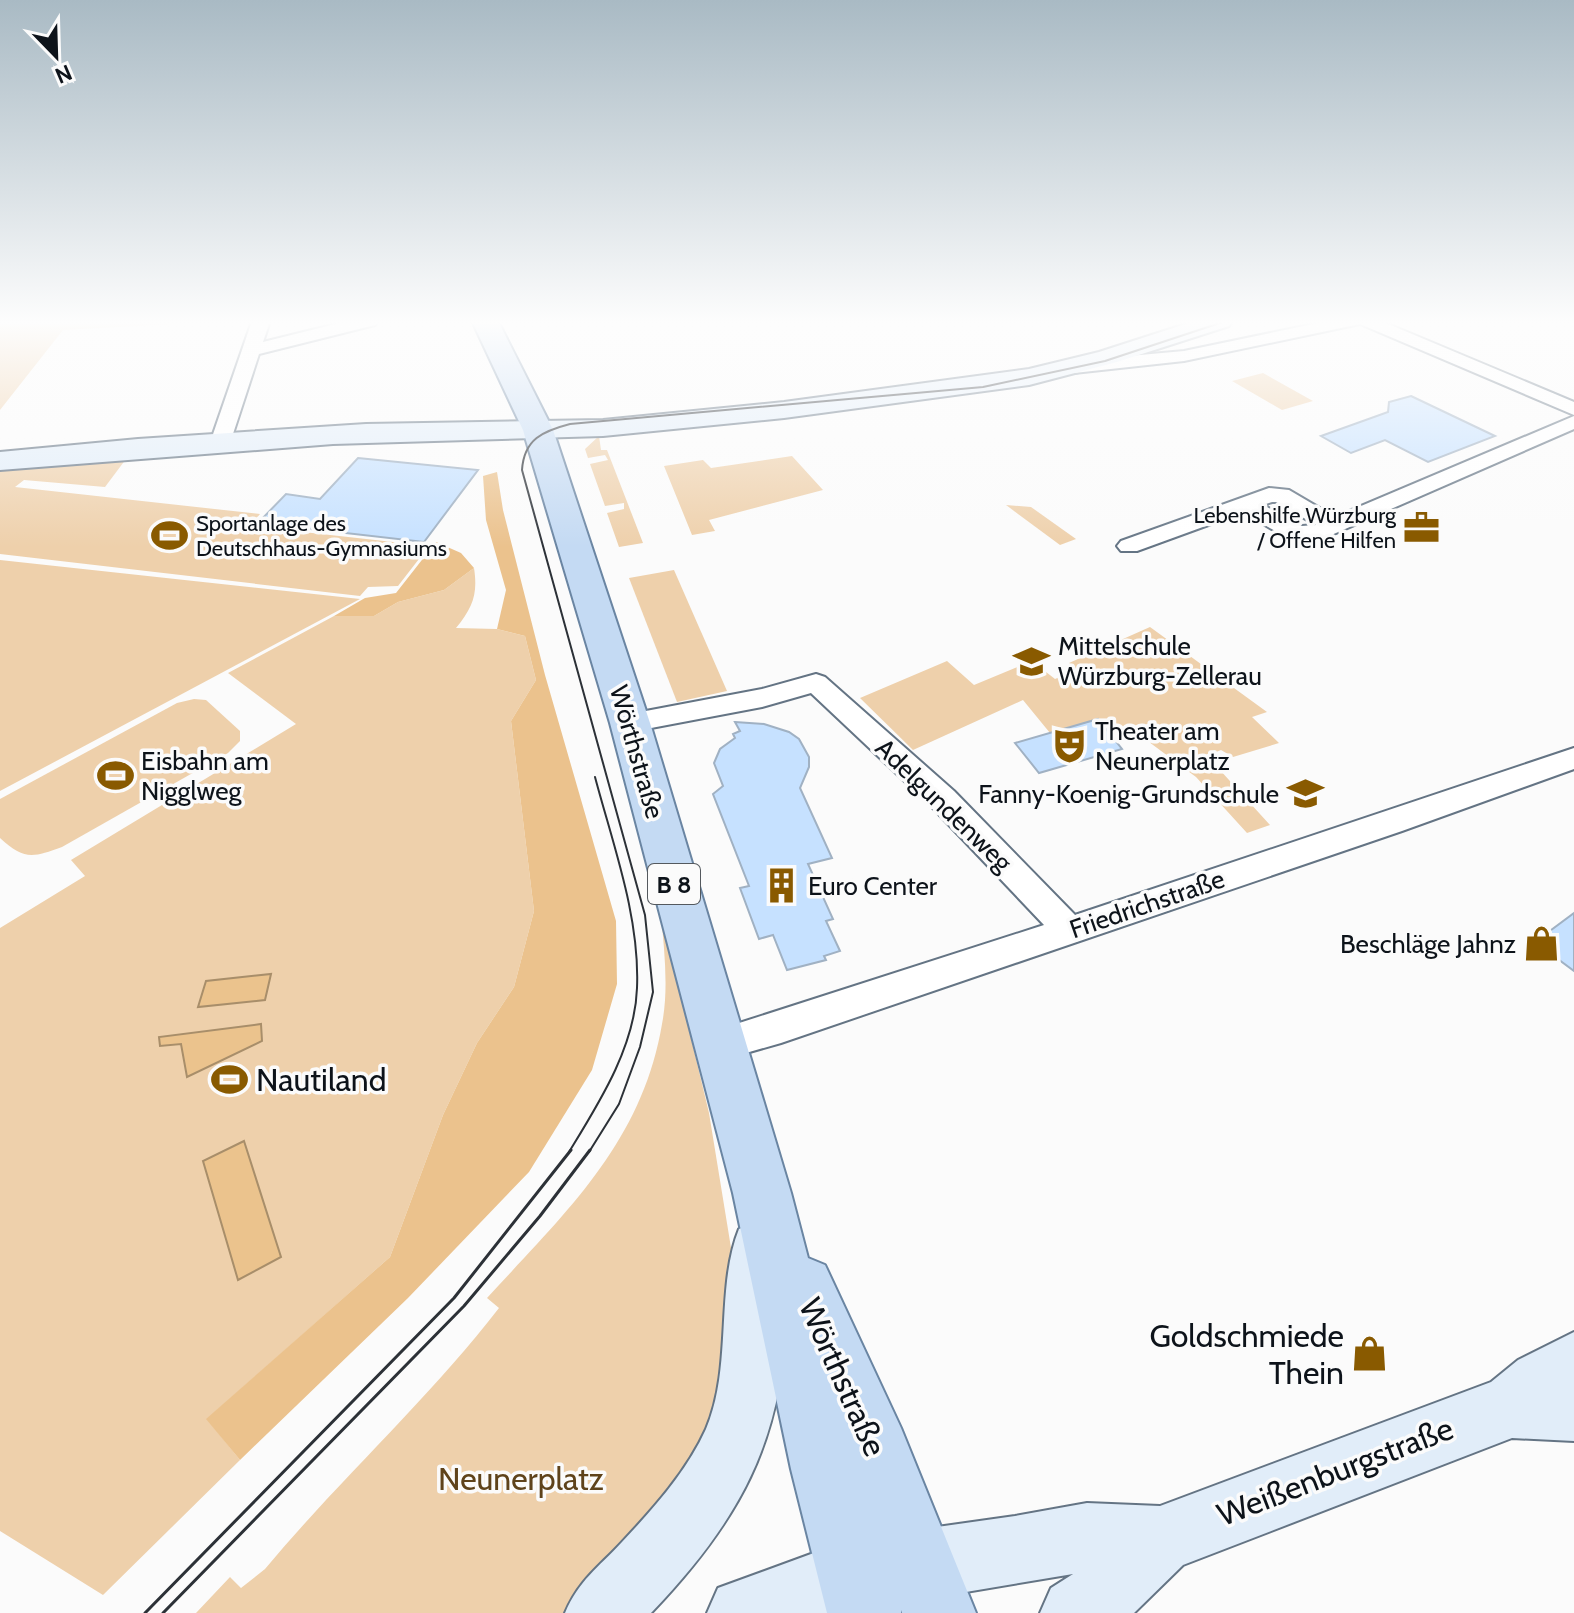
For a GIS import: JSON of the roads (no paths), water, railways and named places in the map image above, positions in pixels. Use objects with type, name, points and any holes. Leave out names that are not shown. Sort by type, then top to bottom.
[{"type":"main road","name":"Wörthstraße","points":[[523,396],[536,423],[630,723],[762,1193],[894,1591]]},
{"type":"street","points":[[220,443],[235,396]]},
{"type":"street","points":[[0,461],[536,423],[603,428],[784,410],[876,396]]},
{"type":"street","points":[[1544,396],[1574,409]]},
{"type":"street","points":[[1129,546],[1246,504],[1295,532],[1312,535],[1574,422]]},
{"type":"street","name":"Adelgundenweg","points":[[630,723],[762,698],[816,683],[943,799],[1069,930]]},
{"type":"street","name":"Friedrichstraße","points":[[718,1045],[781,1027],[1391,823],[1574,758]]},
{"type":"street","name":"B 8","points":[[601,1613],[631,1583],[703,1498],[719,1472],[740,1425],[750,1377],[762,1193]]},
{"type":"street","name":"Weißenburgstraße","points":[[1076,1613],[1098,1599],[1160,1540],[1256,1500],[1543,1408],[1540,1382],[1574,1363]]},
{"type":"street","name":"Weißenburgstraße","points":[[894,1591],[1015,1551],[1087,1537],[1160,1540]]},
{"type":"street","points":[[743,1613],[894,1591]]},
{"type":"tram line","points":[[589,1152],[619,1104],[640,1047],[653,992],[645,915],[522,470],[527,451],[543,433],[570,424],[879,396]]},
{"type":"tram line","points":[[569,1152],[623,1053],[635,1010],[637,988],[630,908],[595,777]]},
{"type":"tram line","points":[[145,1613],[454,1298],[571,1150]]},
{"type":"tram line","points":[[163,1613],[464,1306],[540,1216],[590,1150]]},
{"type":"place","name":"Lebenshilfe Würzburg / Offene Hilfen","points":[[1422,528]]},
{"type":"place","name":"Sportanlage des Deutschhaus-Gymnasiums","points":[[170,536]]},
{"type":"place","name":"Mittelschule Würzburg-Zellerau","points":[[1032,661]]},
{"type":"place","name":"Theater am Neunerplatz","points":[[1069,746]]},
{"type":"place","name":"Eisbahn am Nigglweg","points":[[115,776]]},
{"type":"place","name":"Fanny-Koenig-Grundschule","points":[[1305,794]]},
{"type":"place","name":"Euro Center","points":[[782,886]]},
{"type":"place","name":"Beschläge Jahnz","points":[[1542,944]]},
{"type":"place","name":"Nautiland","points":[[230,1079]]},
{"type":"place","name":"Goldschmiede Thein","points":[[1370,1353]]},
{"type":"park label","name":"Neunerplatz","points":[[521,1478]]}]
